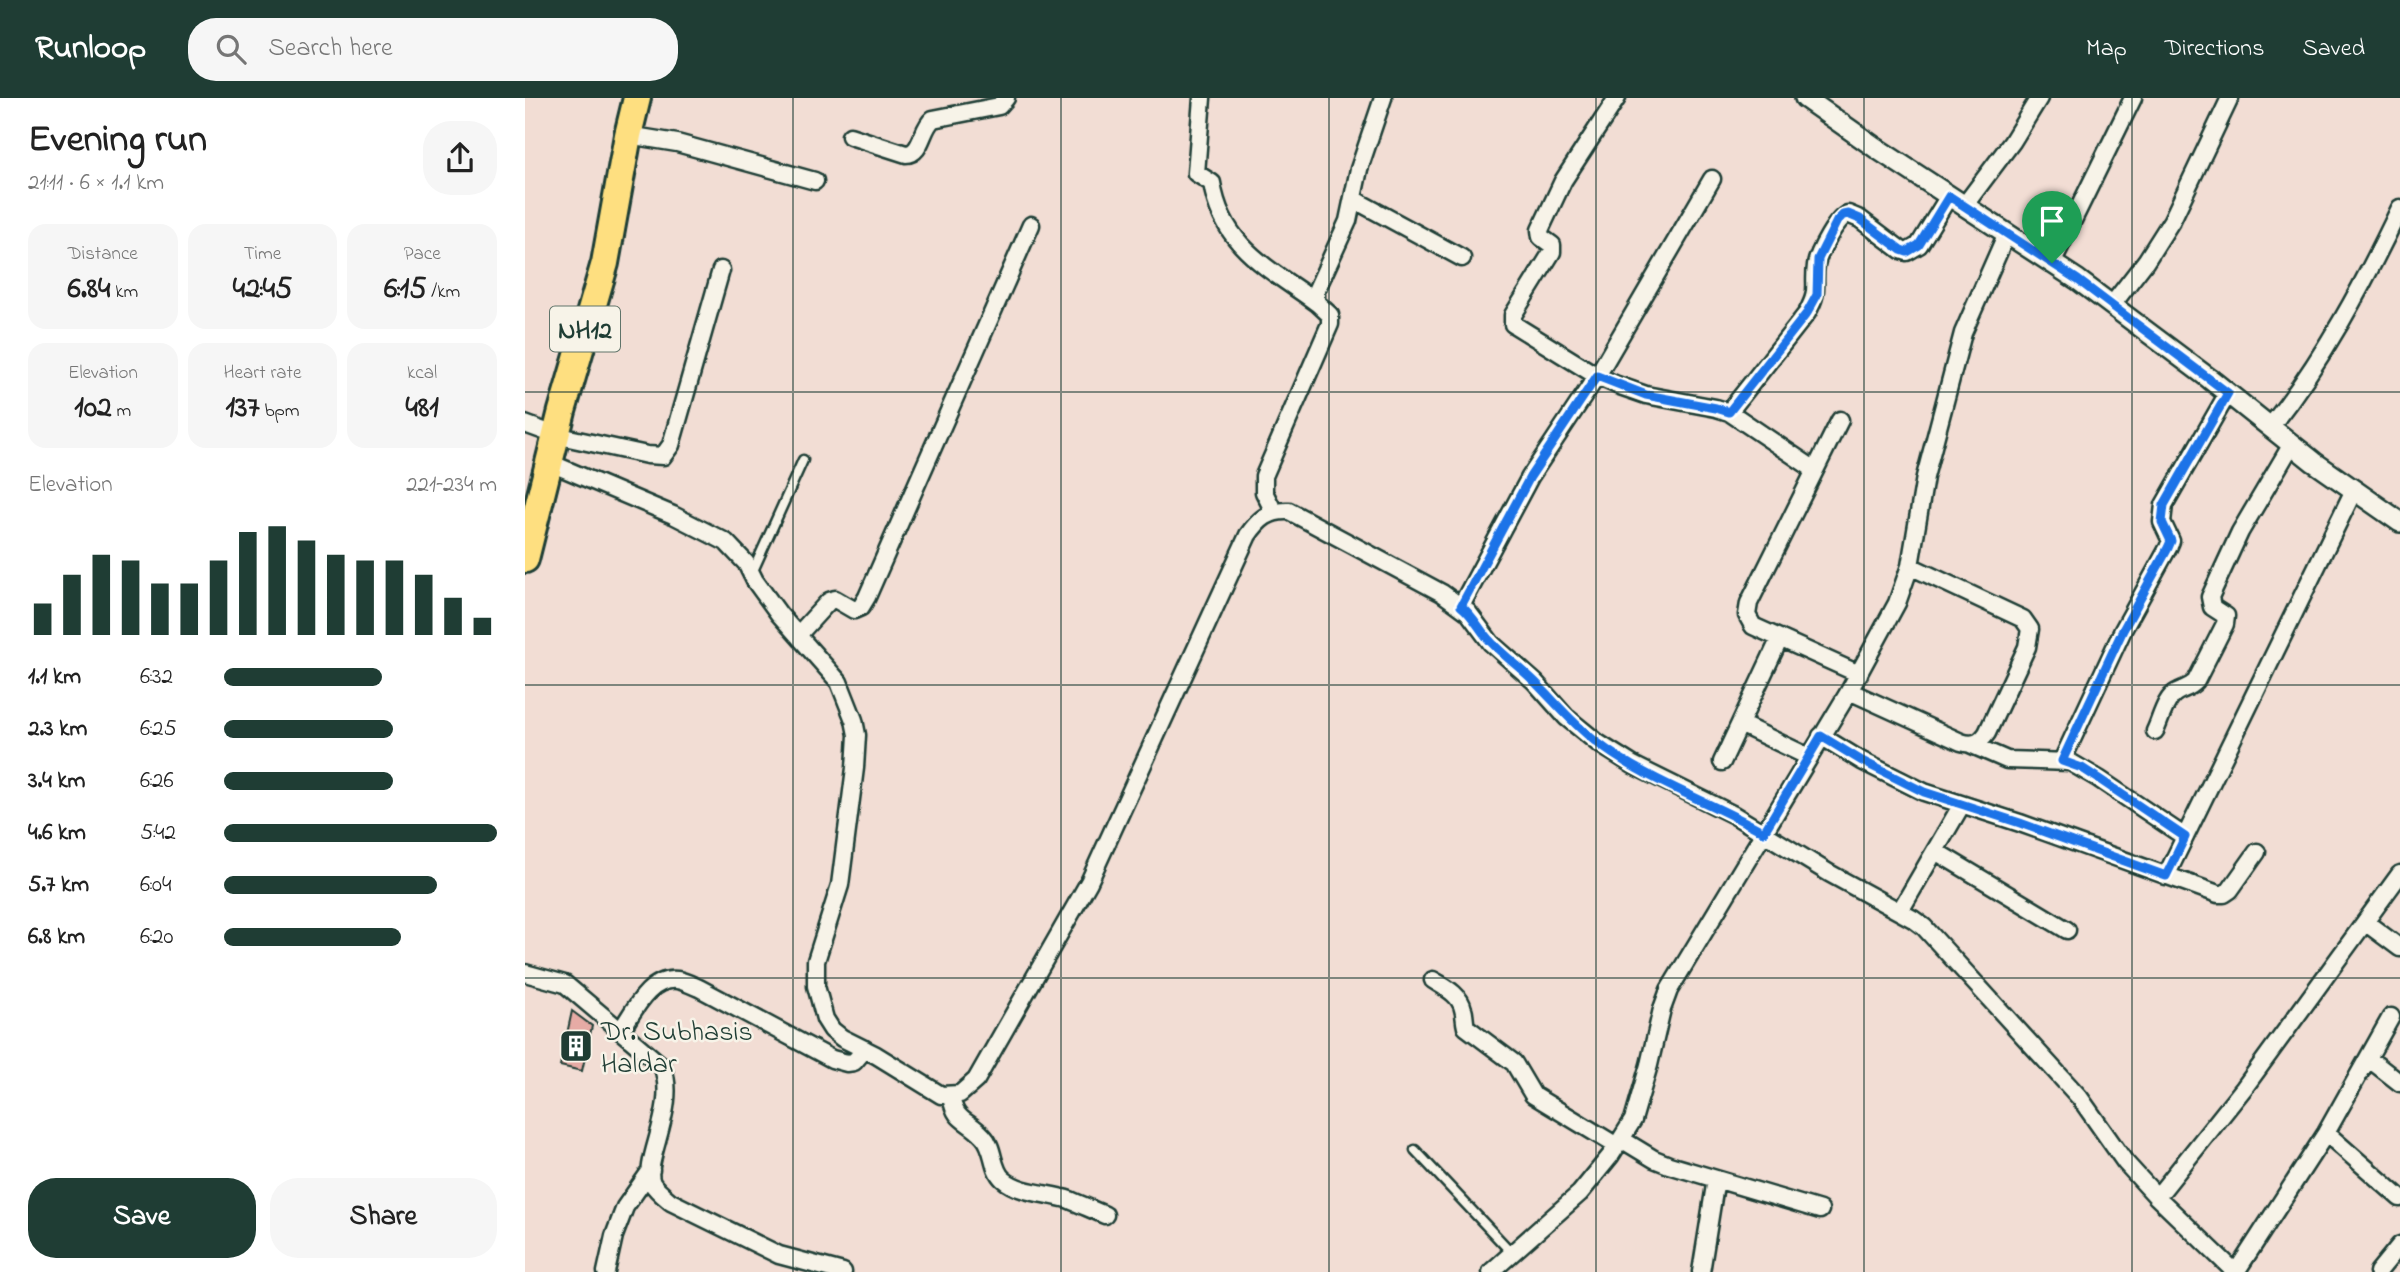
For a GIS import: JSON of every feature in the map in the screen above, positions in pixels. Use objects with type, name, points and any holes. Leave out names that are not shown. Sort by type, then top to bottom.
[{"type":"highway","name":"NH12","points":[[525,559],[555,435],[605,264],[637,98]]},
{"type":"street","points":[[850,136],[912,154],[917,150],[929,122],[937,118],[999,106],[1006,98]]},
{"type":"street","points":[[1202,98],[1196,173],[1212,183],[1219,214],[1243,248],[1330,315],[1330,324],[1266,470],[1264,492],[1273,512]]},
{"type":"street","points":[[1317,303],[1316,291],[1348,221],[1359,169],[1383,98]]},
{"type":"street","points":[[1617,98],[1563,181],[1540,234],[1552,245],[1552,252],[1511,319],[1513,324],[1597,376],[1646,395],[1729,412],[1815,470]]},
{"type":"street","points":[[1729,412],[1807,313],[1817,295],[1818,259],[1837,221],[1848,214],[1860,219],[1907,252],[1919,245],[2012,142],[2039,98]]},
{"type":"street","points":[[2052,263],[2133,98]]},
{"type":"street","points":[[2112,305],[2146,261],[2172,220],[2230,98]]},
{"type":"street","points":[[1813,101],[2112,305],[2292,444],[2400,522]]},
{"type":"street","points":[[628,135],[677,143],[815,181]]},
{"type":"street","points":[[1461,606],[1530,477],[1597,376],[1712,179]]},
{"type":"street","points":[[1353,200],[1462,258]]},
{"type":"street","points":[[2270,427],[2305,382],[2333,336],[2373,265],[2400,208]]},
{"type":"street","points":[[798,635],[829,601],[835,599],[854,610],[861,607],[867,597],[1031,225]]},
{"type":"street","points":[[1491,1272],[1580,1193],[1633,1120],[1669,990],[1849,691],[1897,603],[1910,566],[1925,477],[1963,333],[2007,233]]},
{"type":"street","points":[[525,424],[555,435],[656,457],[663,456],[669,451],[721,270]]},
{"type":"street","points":[[2062,761],[2123,630],[2171,541],[2161,517],[2164,505],[2228,393]]},
{"type":"street","points":[[1840,420],[1747,609],[1749,621],[1753,626],[1859,674]]},
{"type":"street","points":[[2155,731],[2170,697],[2192,686],[2196,681],[2225,624],[2226,616],[2212,607],[2210,597],[2240,532],[2292,444]]},
{"type":"street","points":[[548,463],[704,530],[737,551],[779,614],[839,682],[857,735],[855,768],[840,885],[816,961],[816,986],[825,1019],[832,1030],[941,1095],[951,1096],[968,1089],[976,1080],[1089,882],[1248,535],[1259,519],[1273,512],[1289,511],[1442,593],[1461,606],[1474,618],[1491,643],[1535,682],[1566,717],[1598,743],[1633,765],[1764,832],[1839,878],[1900,911],[1924,928],[2080,1098],[2125,1162],[2157,1198],[2236,1272],[2326,1133],[2391,1017]]},
{"type":"street","points":[[2166,876],[2354,490]]},
{"type":"street","points":[[1910,566],[2022,619],[2030,629],[2027,647],[1987,733],[1982,739],[1970,744]]},
{"type":"street","points":[[1722,762],[1780,638]]},
{"type":"street","points":[[1849,691],[2007,761],[2062,761],[2082,768],[2185,837]]},
{"type":"street","points":[[1740,724],[1808,757]]},
{"type":"street","points":[[1821,736],[1862,761],[1924,792],[2020,823],[2207,891],[2224,894],[2257,852]]},
{"type":"street","points":[[1900,911],[1961,806]]},
{"type":"street","points":[[1935,851],[2067,930]]},
{"type":"street","points":[[2157,1198],[2244,1088],[2400,874]]},
{"type":"street","points":[[2365,922],[2400,948]]},
{"type":"street","points":[[525,973],[565,985],[662,1066],[667,1078],[668,1096],[650,1170],[625,1207],[614,1236],[606,1272]]},
{"type":"street","points":[[621,1030],[652,988],[664,981],[678,980],[699,988],[832,1059],[854,1062],[865,1049]]},
{"type":"street","points":[[1433,980],[1454,993],[1463,1009],[1466,1027],[1514,1063],[1534,1095],[1654,1159],[1820,1210]]},
{"type":"street","points":[[2368,1058],[2400,1083]]},
{"type":"street","points":[[951,1096],[953,1111],[986,1139],[1003,1179],[1028,1190],[1069,1200],[1105,1216]]},
{"type":"street","points":[[2326,1133],[2400,1198]]},
{"type":"street","points":[[650,1170],[652,1182],[671,1202],[779,1255],[843,1272]]},
{"type":"street","points":[[1701,1272],[1716,1179]]},
{"type":"street","points":[[2378,1272],[2400,1245]]},
{"type":"lane","points":[[751,574],[803,460]]},
{"type":"lane","points":[[1415,1150],[1511,1252]]},
{"type":"building","name":"Dr. Subhasis Haldar","points":[[572,1011],[592,1026],[582,1071],[560,1066]]},
{"type":"place","name":"Dr. Subhasis Haldar","points":[[576,1046]]},
{"type":"route","points":[[1949,196],[2052,263],[2228,393],[2164,505],[2161,517],[2171,541],[2101,674],[2062,761],[2082,768],[2185,837],[2166,876],[2020,823],[1924,792],[1862,761],[1821,736],[1764,832],[1618,757],[1598,743],[1566,717],[1535,682],[1491,643],[1474,618],[1461,606],[1530,477],[1597,376],[1646,395],[1729,412],[1807,313],[1817,295],[1818,259],[1837,221],[1843,215],[1848,214],[1860,219],[1907,252],[1919,245],[1949,196]]}]
